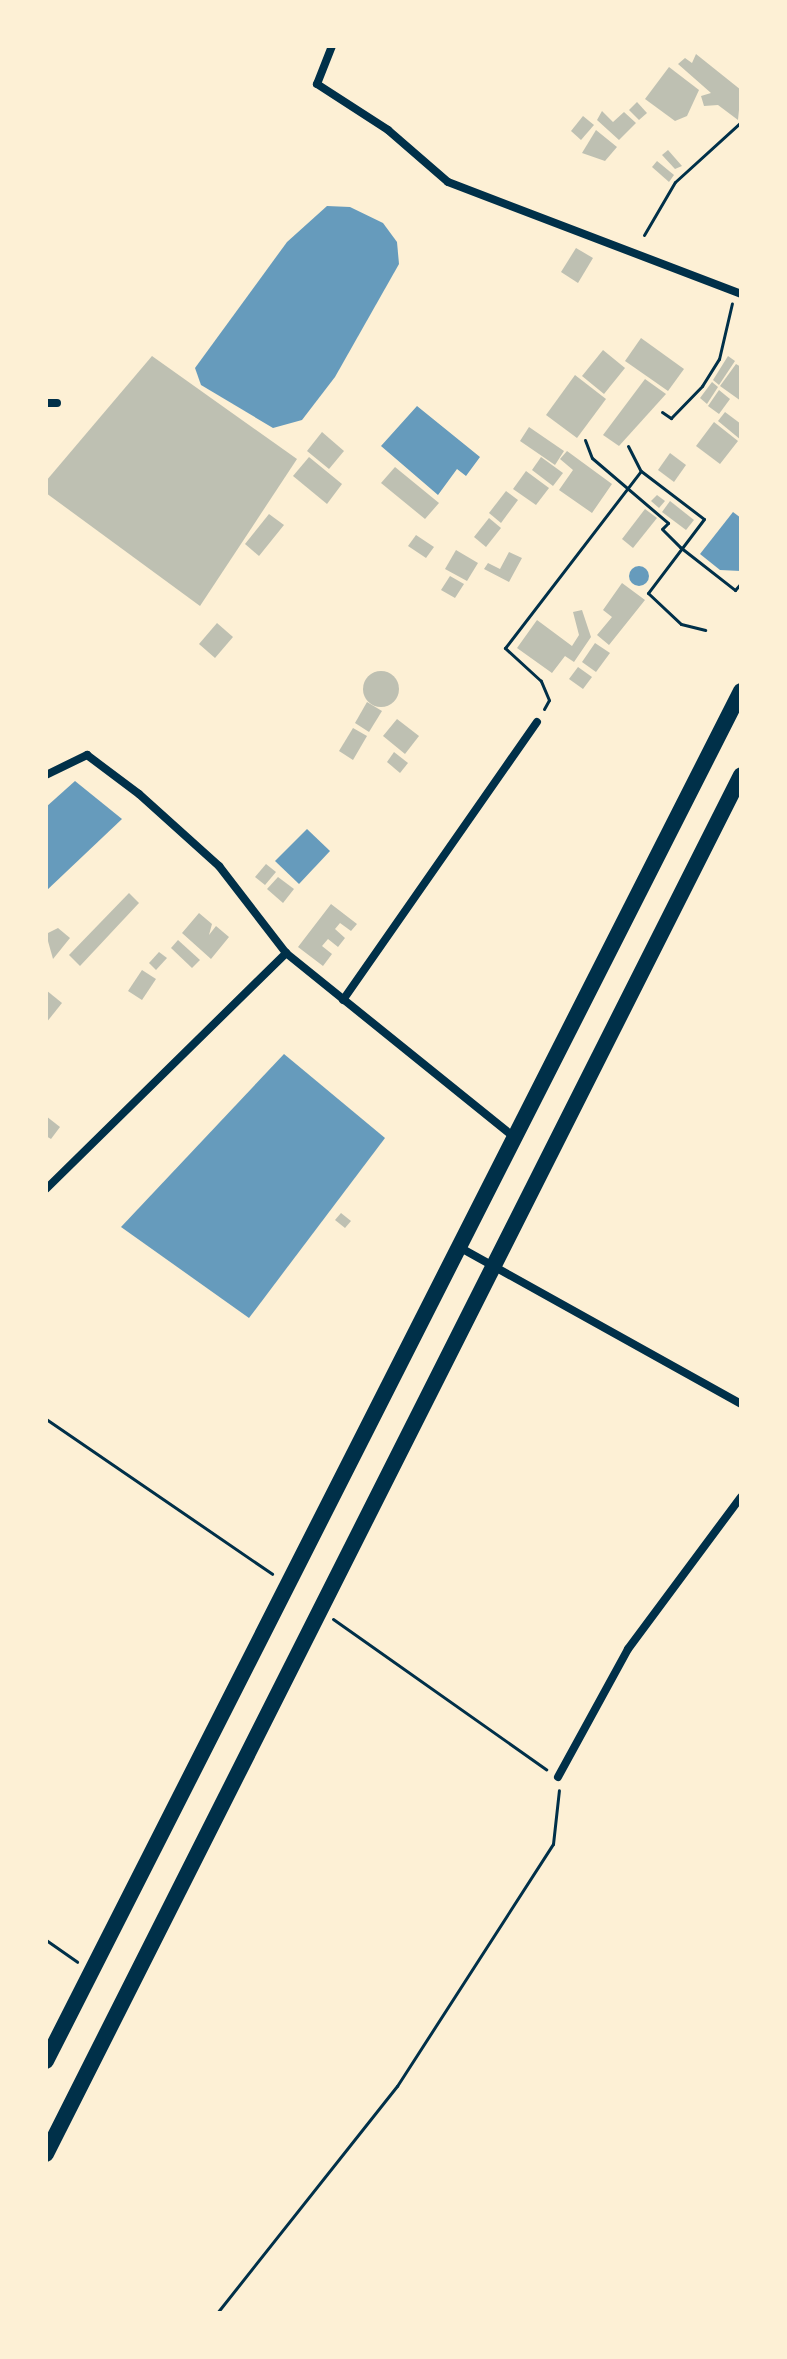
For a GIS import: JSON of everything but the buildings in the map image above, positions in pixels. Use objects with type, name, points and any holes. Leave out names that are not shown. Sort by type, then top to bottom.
[{"type":"highway","points":[[46,2061],[459,1247],[517,1139],[741,691]]},
{"type":"highway","points":[[46,2154],[497,1265],[741,775]]},
{"type":"street","points":[[332,46],[317,84],[388,130],[448,182],[740,294]]},
{"type":"street","points":[[46,403],[57,403]]},
{"type":"street","points":[[343,1000],[537,722]]},
{"type":"street","points":[[46,775],[87,755],[219,866],[286,953],[517,1139]]},
{"type":"street","points":[[46,1189],[286,953]]},
{"type":"street","points":[[459,1247],[497,1265],[741,1404]]},
{"type":"street","points":[[558,1777],[628,1649],[741,1497]]},
{"type":"path","points":[[644,235],[675,182],[741,122]]},
{"type":"path","points":[[662,412],[671,418],[702,386],[719,359],[725,313],[740,294]]},
{"type":"path","points":[[585,440],[592,458],[668,523],[662,529],[680,547],[735,590],[741,583]]},
{"type":"path","points":[[628,446],[641,471],[704,519],[648,593],[681,624],[705,630]]},
{"type":"path","points":[[537,722],[548,695],[505,648],[641,471]]},
{"type":"path","points":[[217,2313],[397,2086],[553,1844],[558,1777]]},
{"type":"path","points":[[46,1940],[90,1971]]},
{"type":"water","points":[[327,206],[350,207],[383,223],[397,242],[399,264],[335,377],[302,420],[273,428],[201,385],[195,368],[287,242]]},
{"type":"water","points":[[417,406],[480,457],[466,476],[457,469],[438,495],[381,446]]},
{"type":"water","points":[[733,512],[741,518],[741,571],[720,570],[700,554]]},
{"type":"water","points":[[639,566],[646,569],[649,576],[646,583],[639,586],[632,583],[629,576],[632,569]]},
{"type":"water","points":[[75,781],[122,819],[46,891],[46,807]]},
{"type":"water","points":[[307,829],[330,851],[299,884],[275,861]]},
{"type":"water","points":[[284,1054],[385,1138],[249,1318],[121,1227]]}]
